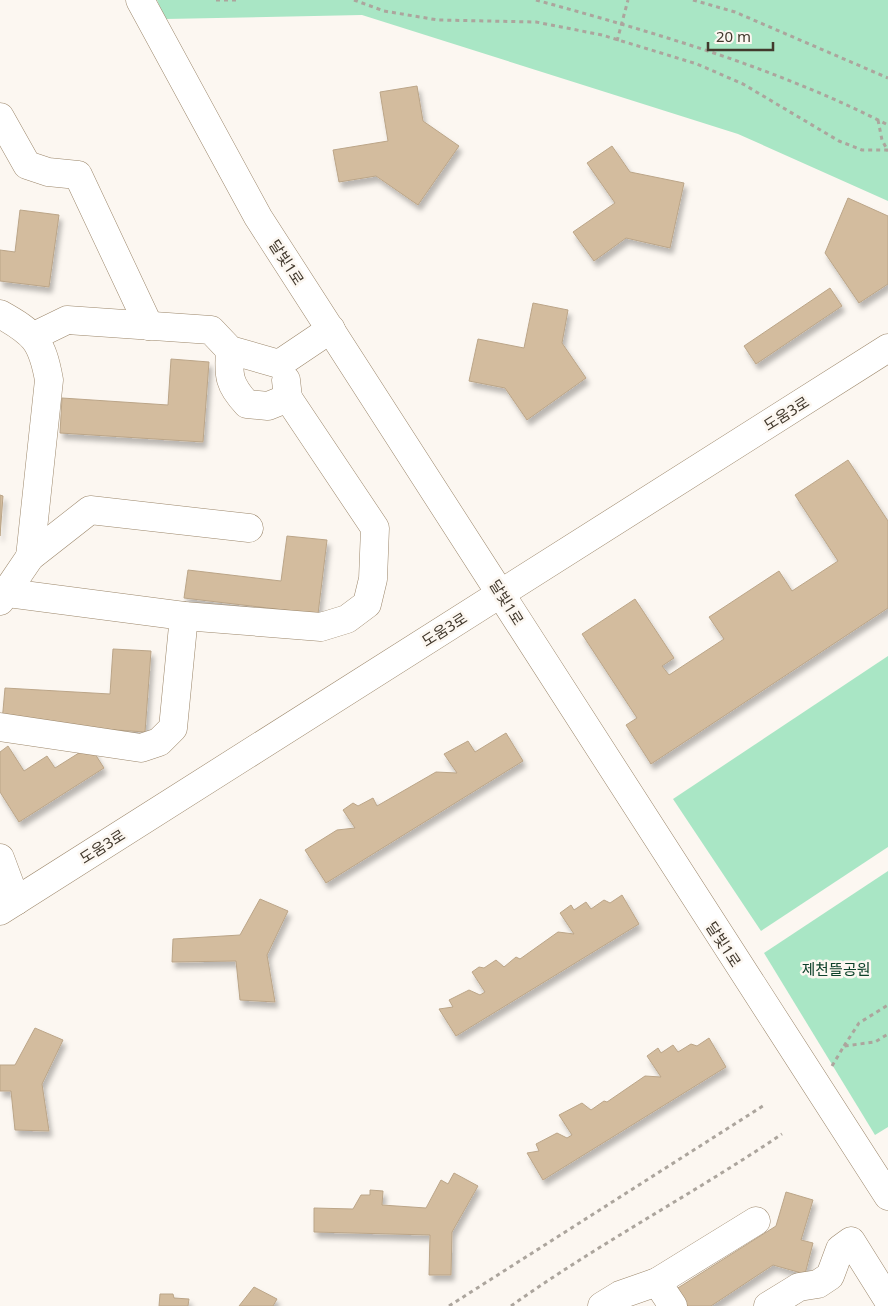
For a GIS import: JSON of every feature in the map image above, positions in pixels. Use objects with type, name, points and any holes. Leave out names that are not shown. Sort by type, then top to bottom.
[{"type":"street","name":"달빛1로","points":[[140,0],[258,217],[501,593],[700,907],[888,1196]]},
{"type":"street","points":[[0,117],[27,165],[48,172],[78,175],[149,326]]},
{"type":"street","points":[[0,314],[34,336],[45,360],[49,380],[30,557]]},
{"type":"street","points":[[34,336],[67,320],[210,330],[230,350],[280,364]]},
{"type":"street","points":[[280,364],[331,329]]},
{"type":"street","name":"도움3로","points":[[8,906],[888,348]]},
{"type":"street","points":[[230,350],[228,372],[234,390],[247,404],[268,406],[288,398]]},
{"type":"street","points":[[249,528],[90,510],[30,557],[4,597],[321,628],[347,619],[367,604],[373,579],[374,528],[288,398],[287,382],[280,364]]},
{"type":"street","points":[[0,727],[141,748],[159,742],[173,728],[184,616]]},
{"type":"street","points":[[0,858],[8,906]]},
{"type":"street","points":[[602,1306],[620,1295],[657,1282],[756,1221]]},
{"type":"street","points":[[768,1306],[799,1287],[818,1284],[830,1276],[840,1248],[851,1241],[888,1300]]},
{"type":"street","points":[[657,1282],[673,1306]]},
{"type":"path","points":[[216,0],[240,0]]},
{"type":"path","points":[[354,0],[384,11],[438,20],[536,22],[602,35],[697,64],[742,84],[839,141],[862,150],[888,150]]},
{"type":"path","points":[[536,0],[622,24],[739,62],[836,98],[888,125]]},
{"type":"path","points":[[617,41],[628,0]]},
{"type":"path","points":[[693,0],[735,12],[888,78]]},
{"type":"path","points":[[878,120],[882,140],[888,150]]},
{"type":"path","points":[[830,1069],[859,1024],[888,1005]]},
{"type":"path","points":[[844,1046],[875,1042],[888,1034]]},
{"type":"path","points":[[449,1306],[766,1104]]},
{"type":"path","points":[[510,1306],[566,1267],[716,1178],[782,1134]]},
{"type":"green space","points":[[157,0],[888,0],[888,201],[738,134],[362,15],[165,19]]},
{"type":"green space","points":[[888,656],[888,847],[761,931],[673,799]]},
{"type":"green space","name":"제천뜰공원","points":[[888,871],[888,1127],[875,1135],[764,953]]},
{"type":"building","points":[[417,86],[423,121],[459,146],[418,205],[376,176],[339,182],[333,150],[388,141],[380,92]]},
{"type":"building","points":[[612,146],[630,172],[684,183],[670,248],[626,238],[594,261],[573,232],[615,203],[587,163]]},
{"type":"building","points":[[848,198],[888,216],[888,284],[859,303],[825,253]]},
{"type":"building","points":[[20,210],[59,215],[49,287],[0,281],[0,250],[15,252]]},
{"type":"building","points":[[830,288],[842,306],[756,364],[744,346]]},
{"type":"building","points":[[533,303],[568,310],[562,343],[586,378],[527,420],[505,388],[469,381],[478,339],[524,348]]},
{"type":"building","points":[[171,359],[209,362],[203,442],[60,433],[62,398],[168,405]]},
{"type":"building","points":[[848,460],[888,521],[888,608],[651,764],[626,725],[637,718],[582,634],[635,599],[674,658],[662,666],[669,675],[724,639],[709,617],[779,571],[792,591],[838,561],[795,495]]},
{"type":"building","points":[[0,495],[3,496],[0,536]]},
{"type":"building","points":[[287,536],[327,540],[318,614],[184,598],[188,570],[281,581]]},
{"type":"building","points":[[113,649],[151,651],[145,732],[2,722],[5,688],[110,694]]},
{"type":"building","points":[[506,733],[523,761],[326,883],[305,850],[337,830],[355,828],[343,810],[353,803],[358,806],[373,798],[377,806],[436,772],[457,773],[444,754],[468,741],[475,752]]},
{"type":"building","points":[[8,746],[24,771],[47,756],[55,768],[90,746],[104,768],[19,822],[0,792],[0,752]]},
{"type":"building","points":[[622,895],[639,924],[456,1036],[439,1009],[453,1007],[449,1000],[469,990],[480,995],[485,992],[472,972],[479,967],[484,968],[496,960],[504,967],[516,957],[520,959],[558,932],[574,934],[560,913],[571,905],[574,910],[586,902],[591,909],[604,900],[610,903]]},
{"type":"building","points":[[260,899],[288,911],[267,955],[275,1002],[240,1000],[236,961],[172,962],[173,939],[240,935]]},
{"type":"building","points":[[35,1028],[63,1040],[42,1084],[49,1131],[15,1130],[11,1091],[0,1091],[0,1065],[15,1065]]},
{"type":"building","points":[[709,1038],[726,1067],[543,1180],[527,1153],[539,1151],[536,1144],[557,1133],[567,1138],[572,1135],[559,1115],[582,1103],[591,1110],[604,1101],[607,1102],[645,1076],[661,1077],[647,1056],[658,1048],[661,1053],[673,1045],[678,1052],[691,1044],[697,1046]]},
{"type":"building","points":[[454,1173],[478,1186],[452,1232],[451,1275],[429,1275],[430,1235],[314,1232],[314,1208],[353,1209],[361,1195],[370,1195],[370,1190],[383,1191],[382,1205],[426,1208],[441,1180],[448,1184]]},
{"type":"building","points":[[786,1192],[813,1200],[801,1240],[813,1243],[805,1274],[773,1265],[711,1306],[684,1306],[673,1291],[776,1226]]},
{"type":"building","points":[[254,1287],[277,1299],[273,1306],[239,1306]]},
{"type":"building","points":[[160,1294],[173,1294],[174,1298],[189,1299],[188,1306],[159,1306]]}]
